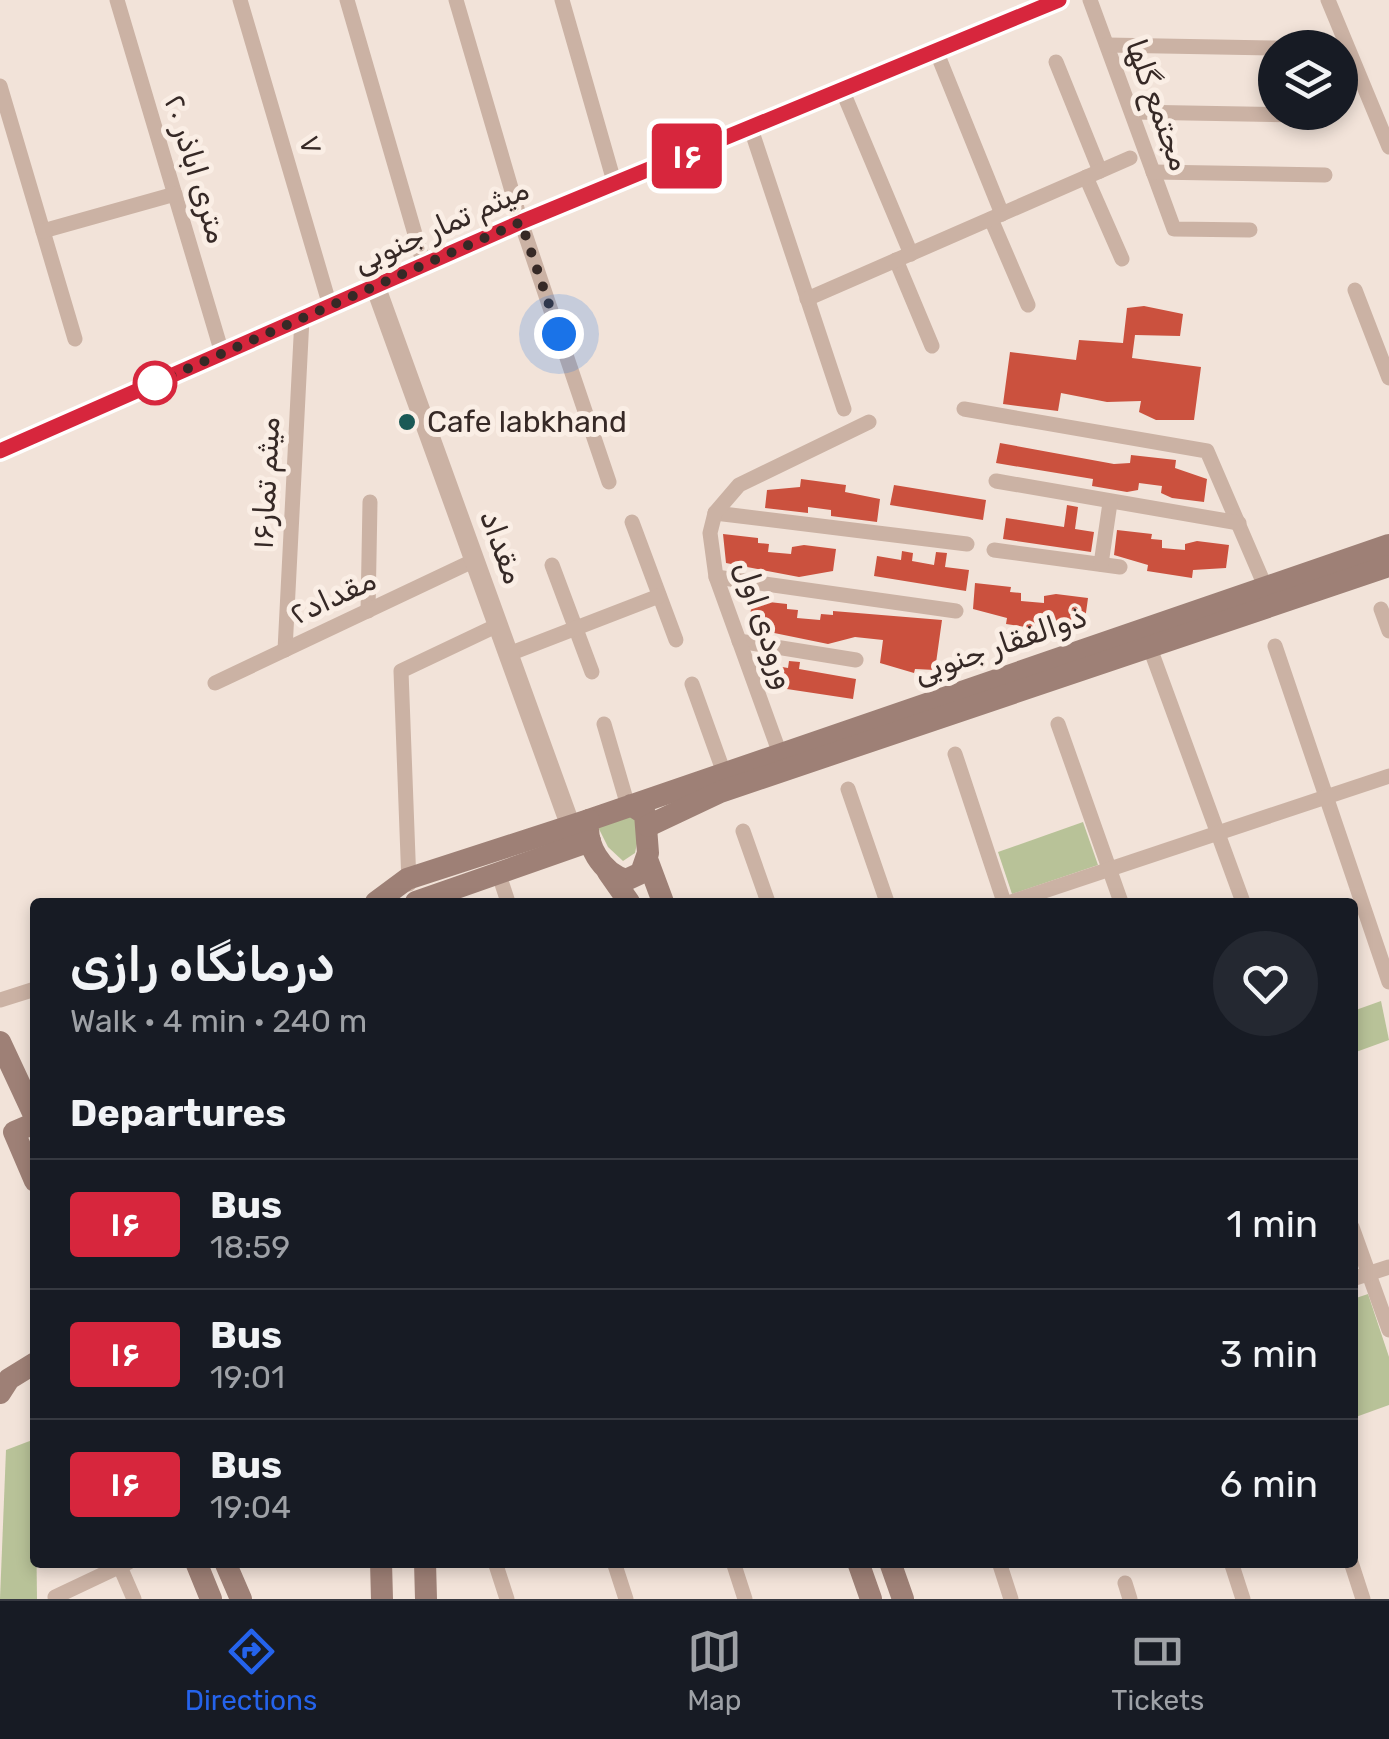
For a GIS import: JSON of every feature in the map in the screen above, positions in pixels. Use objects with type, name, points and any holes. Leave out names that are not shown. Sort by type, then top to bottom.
[{"type":"main road","name":"ذوالفقار جنوبی","points":[[582,833],[630,806],[732,779],[1008,684],[1265,586],[1389,545]]},
{"type":"main road","name":"ذوالفقار جنوبی","points":[[732,779],[780,754],[1008,684],[1150,648],[1389,566]]},
{"type":"main road","points":[[648,826],[732,779]]},
{"type":"main road","points":[[630,806],[645,814],[647,859],[661,898]]},
{"type":"main road","points":[[582,833],[626,898]]},
{"type":"main road","points":[[428,898],[498,872],[582,833]]},
{"type":"main road","points":[[381,898],[407,879],[582,833]]},
{"type":"main road","points":[[606,869],[617,877],[634,878],[647,859]]},
{"type":"main road","points":[[0,1042],[28,1124]]},
{"type":"main road","points":[[0,1393],[9,1379],[30,1366]]},
{"type":"main road","points":[[198,1568],[211,1599]]},
{"type":"main road","points":[[227,1568],[240,1599]]},
{"type":"main road","points":[[381,1568],[382,1599]]},
{"type":"main road","points":[[425,1568],[426,1599]]},
{"type":"main road","points":[[860,1568],[871,1599]]},
{"type":"main road","points":[[892,1568],[903,1599]]},
{"type":"street","name":"۲۰ متری اباذر","points":[[116,0],[222,353]]},
{"type":"street","name":"۷","points":[[240,0],[330,306]]},
{"type":"street","points":[[348,0],[424,265]]},
{"type":"street","points":[[456,0],[521,222],[609,482]]},
{"type":"street","points":[[562,0],[615,185]]},
{"type":"street","name":"میثم تمار جنوبی","points":[[5,446],[521,222],[1059,0]]},
{"type":"street","name":"مجتمع گلها","points":[[1090,0],[1174,229],[1250,230]]},
{"type":"street","points":[[1328,0],[1389,147]]},
{"type":"street","points":[[1107,45],[1258,48]]},
{"type":"street","points":[[938,53],[1028,305]]},
{"type":"street","points":[[1056,62],[1122,259]]},
{"type":"street","points":[[0,86],[75,339]]},
{"type":"street","points":[[843,92],[932,346]]},
{"type":"street","points":[[1132,112],[1258,114]]},
{"type":"street","points":[[751,129],[844,409]]},
{"type":"street","points":[[807,299],[1130,158]]},
{"type":"street","points":[[1154,172],[1324,175]]},
{"type":"street","points":[[43,232],[174,194]]},
{"type":"street","name":"مقداد","points":[[376,288],[498,625],[582,833]]},
{"type":"street","points":[[1356,290],[1389,378]]},
{"type":"street","name":"میثم تمار۱۶","points":[[285,650],[302,318]]},
{"type":"street","points":[[964,409],[1207,451],[1265,586]]},
{"type":"street","points":[[715,512],[739,485],[870,422]]},
{"type":"street","points":[[996,481],[1239,524]]},
{"type":"street","points":[[368,610],[370,502]]},
{"type":"street","points":[[1101,564],[1110,504]]},
{"type":"street","points":[[715,512],[967,544]]},
{"type":"street","name":"ورودی اول","points":[[715,512],[710,534],[716,577],[780,754]]},
{"type":"street","points":[[632,522],[676,640]]},
{"type":"street","points":[[994,550],[1120,567]]},
{"type":"street","name":"مقداد۲","points":[[215,683],[475,560]]},
{"type":"street","points":[[552,565],[592,672]]},
{"type":"street","points":[[716,577],[956,611]]},
{"type":"street","points":[[509,654],[660,596]]},
{"type":"street","points":[[1382,609],[1389,632]]},
{"type":"street","points":[[415,898],[407,879],[402,676],[405,666],[498,625]]},
{"type":"street","points":[[739,641],[856,660]]},
{"type":"street","points":[[1276,646],[1389,982]]},
{"type":"street","points":[[1150,648],[1242,898]]},
{"type":"street","points":[[692,684],[732,779]]},
{"type":"street","points":[[604,724],[630,806]]},
{"type":"street","points":[[1058,724],[1120,898]]},
{"type":"street","points":[[955,754],[1007,898]]},
{"type":"street","points":[[1021,898],[1389,776]]},
{"type":"street","points":[[848,789],[885,898]]},
{"type":"street","points":[[743,831],[767,898]]},
{"type":"street","points":[[498,872],[507,898]]},
{"type":"street","points":[[0,1000],[30,991]]},
{"type":"street","points":[[1358,1244],[1389,1330]]},
{"type":"street","points":[[1358,1277],[1389,1267]]},
{"type":"street","points":[[60,1596],[114,1568]]},
{"type":"street","points":[[123,1568],[134,1599]]},
{"type":"street","points":[[496,1568],[507,1599]]},
{"type":"street","points":[[616,1568],[626,1599]]},
{"type":"street","points":[[734,1568],[745,1599]]},
{"type":"street","points":[[1001,1568],[1012,1599]]},
{"type":"street","points":[[1233,1568],[1243,1599]]},
{"type":"street","points":[[1352,1568],[1363,1599]]},
{"type":"street","points":[[1125,1582],[1130,1599]]},
{"type":"green space","points":[[629,809],[641,824],[635,853],[623,861],[608,847],[596,823]]},
{"type":"green space","points":[[1083,822],[1098,865],[1012,894],[998,852]]},
{"type":"green space","points":[[1381,1001],[1389,1040],[1358,1051],[1358,1009]]},
{"type":"green space","points":[[1368,1294],[1389,1357],[1389,1405],[1358,1416],[1358,1297]]},
{"type":"green space","points":[[30,1441],[30,1568],[37,1568],[37,1599],[0,1599],[6,1450]]},
{"type":"building","points":[[1144,306],[1183,314],[1180,336],[1135,335],[1132,358],[1201,367],[1194,420],[1156,420],[1139,412],[1141,401],[1107,402],[1061,393],[1058,411],[1003,404],[1010,352],[1076,360],[1079,340],[1123,343],[1127,308]]},
{"type":"building","points":[[1000,443],[1114,464],[1130,463],[1131,455],[1176,460],[1175,468],[1207,479],[1204,502],[1172,498],[1161,493],[1162,486],[1139,483],[1138,490],[1127,492],[1092,486],[1093,479],[996,463]]},
{"type":"building","points":[[801,479],[846,485],[845,492],[880,499],[877,522],[831,516],[831,510],[808,507],[808,513],[765,508],[767,490],[800,487]]},
{"type":"building","points":[[894,485],[986,500],[983,520],[890,505]]},
{"type":"building","points":[[1067,505],[1078,507],[1075,529],[1094,532],[1091,552],[1003,539],[1006,518],[1064,527]]},
{"type":"building","points":[[1117,530],[1152,534],[1151,539],[1162,540],[1162,548],[1185,550],[1185,544],[1197,541],[1229,545],[1226,568],[1193,570],[1192,578],[1147,571],[1148,565],[1114,555]]},
{"type":"building","points":[[723,534],[758,538],[758,543],[769,544],[768,552],[791,554],[792,547],[804,545],[836,549],[833,571],[799,577],[726,563]]},
{"type":"building","points":[[902,551],[913,553],[912,561],[934,565],[936,552],[947,553],[945,567],[969,570],[966,591],[874,576],[877,556],[901,560]]},
{"type":"building","points":[[975,583],[1011,587],[1010,592],[1021,593],[1021,601],[1044,603],[1044,596],[1056,594],[1088,598],[1085,620],[1052,623],[1051,631],[1006,624],[1007,618],[973,609]]},
{"type":"building","points":[[752,600],[787,604],[787,609],[798,610],[797,618],[820,620],[821,614],[833,615],[833,611],[942,620],[935,670],[915,669],[914,673],[880,663],[883,640],[855,637],[828,644],[755,629],[749,626]]},
{"type":"building","points":[[789,661],[800,662],[799,669],[856,679],[853,699],[767,686],[764,664],[788,668]]},
{"type":"bus line","name":"۱۶","points":[[0,451],[521,222],[1059,0]]},
{"type":"place","name":"Cafe labkhand","points":[[407,422]]},
{"type":"route","points":[[155,383],[521,222],[559,334]]}]
